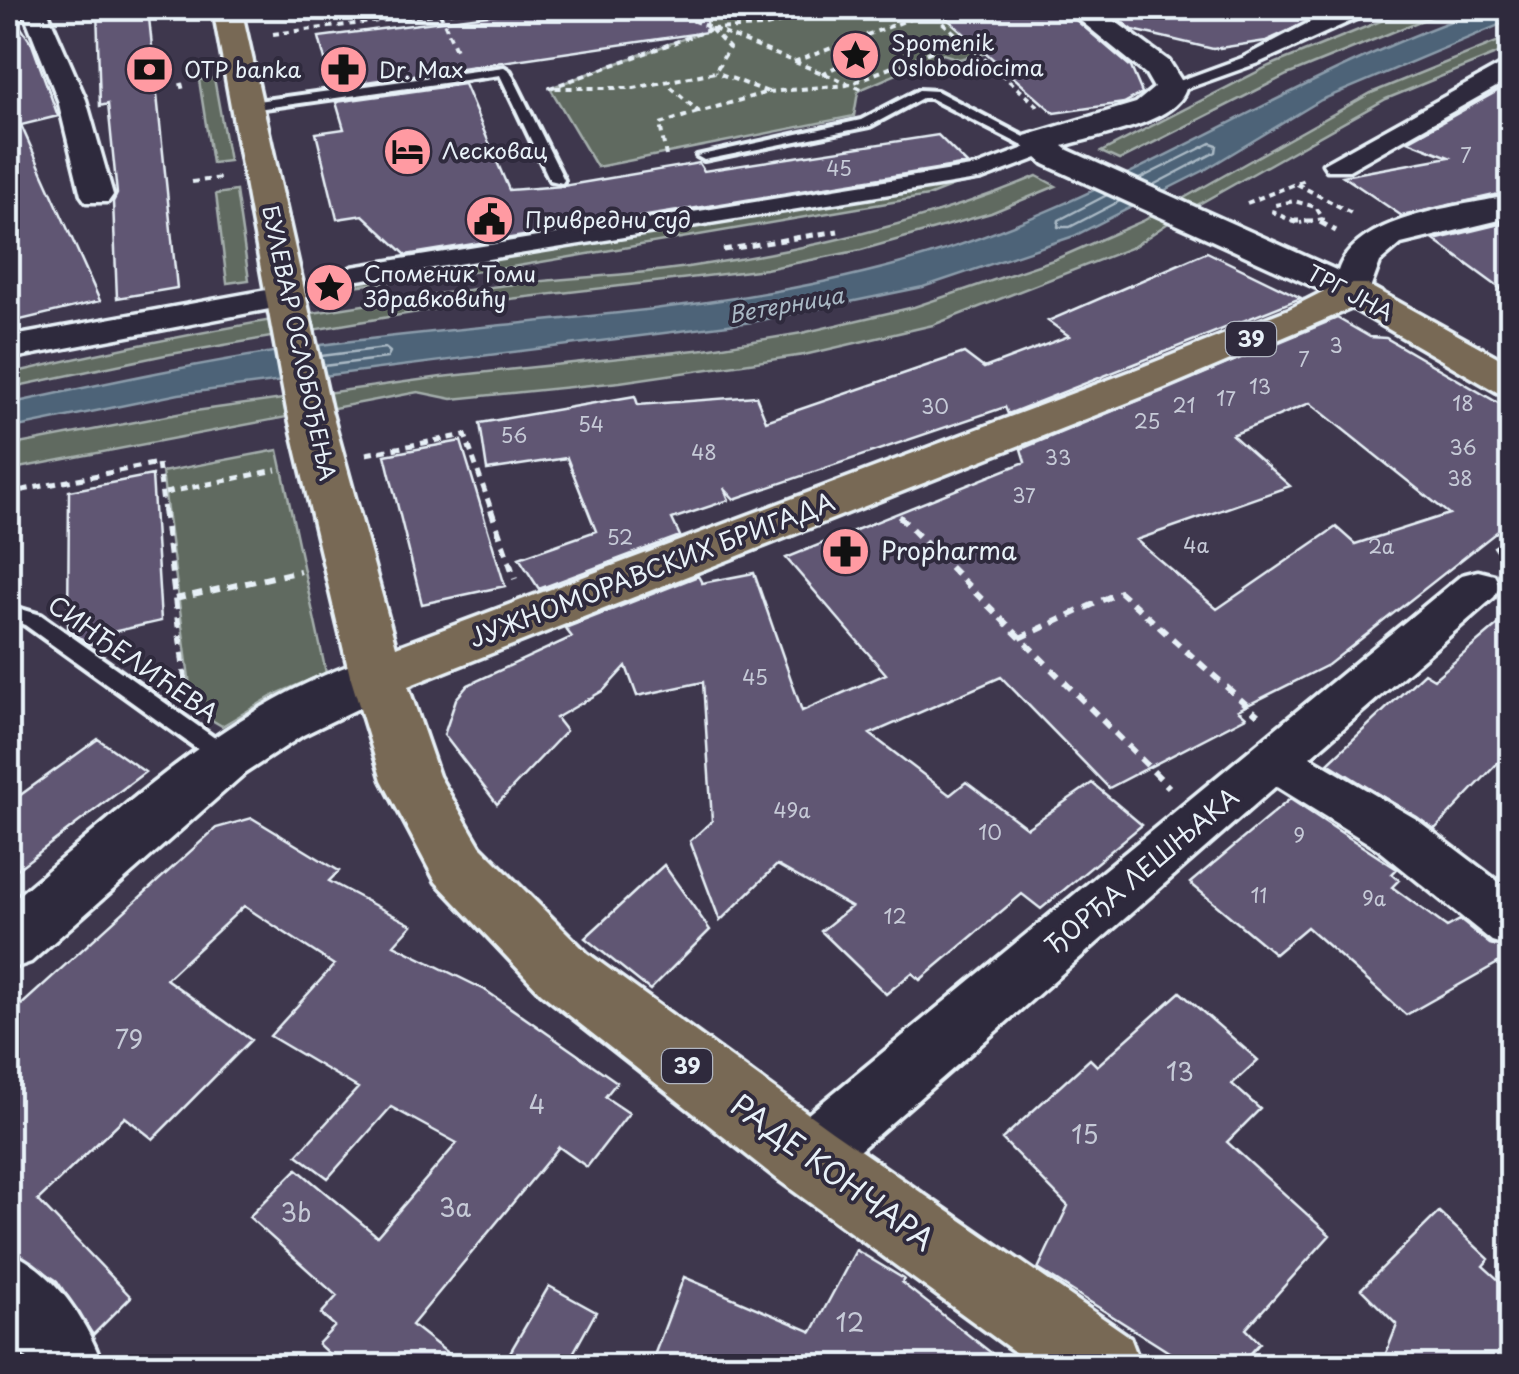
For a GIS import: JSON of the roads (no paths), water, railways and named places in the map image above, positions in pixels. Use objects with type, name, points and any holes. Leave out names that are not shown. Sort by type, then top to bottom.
[{"type":"main road","name":"БУЛЕВАР ОСЛОБОЂЕЊА","points":[[230,21],[309,410],[377,676]]},
{"type":"main road","name":"ТРГ ЈНА","points":[[1352,292],[1512,383]]},
{"type":"main road","name":"ЈУЖНОМОРАВСКИХ БРИГАДА","points":[[377,676],[1303,318],[1352,292]]},
{"type":"main road","name":"РАДЕ КОНЧАРА","points":[[377,676],[411,780],[458,864],[564,973],[806,1156],[1101,1366]]},
{"type":"street","points":[[34,8],[72,100],[97,195]]},
{"type":"street","points":[[1079,8],[1150,61],[1170,88]]},
{"type":"street","points":[[1170,88],[1372,8]]},
{"type":"street","points":[[1338,164],[1512,66]]},
{"type":"street","points":[[352,274],[982,172],[1040,149],[1037,144],[1042,140],[1148,110],[1168,96],[1170,88]]},
{"type":"street","name":"ТРГ ЈНА","points":[[1040,149],[1352,292]]},
{"type":"street","points":[[1352,292],[1362,258],[1388,236],[1512,206]]},
{"type":"street","points":[[8,348],[290,306]]},
{"type":"street","name":"ЂОРЂА ЛЕШЊАКА","points":[[806,1156],[1478,586]]},
{"type":"street","name":"ЈУЖНОМОРАВСКИХ БРИГАДА","points":[[8,942],[208,745],[283,720],[377,676]]},
{"type":"street","points":[[1282,752],[1397,834],[1512,924]]},
{"type":"street","points":[[8,1285],[56,1341],[68,1366]]},
{"type":"lane","points":[[250,106],[504,72],[557,180]]},
{"type":"lane","points":[[704,156],[865,123],[918,94],[932,94],[1040,149]]},
{"type":"lane","name":"СИНЂЕЛИЋЕВА","points":[[8,612],[33,620],[208,745]]},
{"type":"water","name":"Ветерница","points":[[1488,8],[1511,8],[1511,20],[1321,100],[1203,171],[1074,236],[923,287],[752,322],[179,394],[8,429],[8,404],[217,361],[344,342],[692,304],[761,294],[898,264],[975,240],[1050,210],[1339,69]]},
{"type":"place","name":"Spomenik Oslobodiocima","points":[[856,56]]},
{"type":"place","name":"OTP banka","points":[[149,70]]},
{"type":"place","name":"Dr. Max","points":[[344,70]]},
{"type":"place","name":"Лесковац","points":[[407,151]]},
{"type":"place","name":"Привредни суд","points":[[490,220]]},
{"type":"place","name":"Споменик Томи Здравковићу","points":[[329,287]]},
{"type":"place","name":"Propharma","points":[[846,551]]}]
